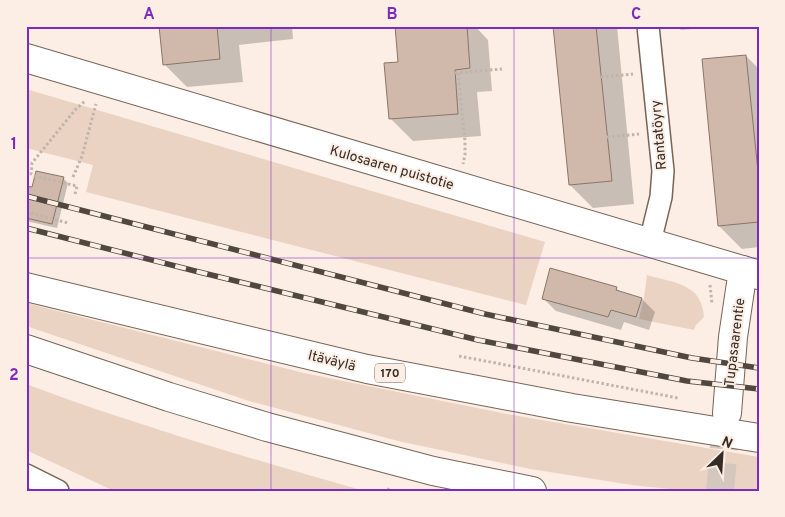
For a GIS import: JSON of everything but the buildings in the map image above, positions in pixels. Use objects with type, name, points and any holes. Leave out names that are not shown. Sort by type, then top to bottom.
[{"type":"main road","name":"Kulosaaren puistotie","points":[[26,58],[751,272]]},
{"type":"main road","name":"Tupasaarentie","points":[[727,413],[733,337],[751,272]]},
{"type":"main road","name":"Itäväylä","points":[[26,287],[367,369],[572,408],[759,438]]},
{"type":"main road","points":[[26,349],[169,397],[267,427],[433,471],[532,491]]},
{"type":"street","name":"Rantatöyry","points":[[648,26],[663,170],[660,197],[650,242]]},
{"type":"street","points":[[26,475],[58,491]]},
{"type":"path","points":[[463,166],[465,141],[457,73],[502,69]]},
{"type":"path","points":[[602,77],[641,73]]},
{"type":"path","points":[[75,194],[77,186],[34,176],[31,174],[31,171],[32,163],[75,110],[85,101]]},
{"type":"path","points":[[72,177],[82,156],[96,104]]},
{"type":"path","points":[[608,137],[646,133]]},
{"type":"path","points":[[26,212],[68,223]]},
{"type":"path","points":[[459,356],[686,400]]},
{"type":"path","points":[[387,489],[394,491]]},
{"type":"shaded area","points":[[26,89],[545,242],[526,305],[86,192],[93,165],[26,148]]},
{"type":"shaded area","points":[[647,275],[685,286],[698,297],[704,317],[694,330],[639,319]]},
{"type":"shaded area","points":[[26,303],[304,373],[507,414],[759,457],[759,491],[687,491],[632,485],[530,469],[398,441],[249,401],[26,326]]},
{"type":"shaded area","points":[[26,384],[181,437],[365,491],[114,491],[26,450]]},
{"type":"tunnel","points":[[720,491],[727,413]]},
{"type":"railway","points":[[26,196],[485,314],[692,358],[759,368]]},
{"type":"railway","points":[[26,228],[478,340],[687,381],[759,389]]}]
